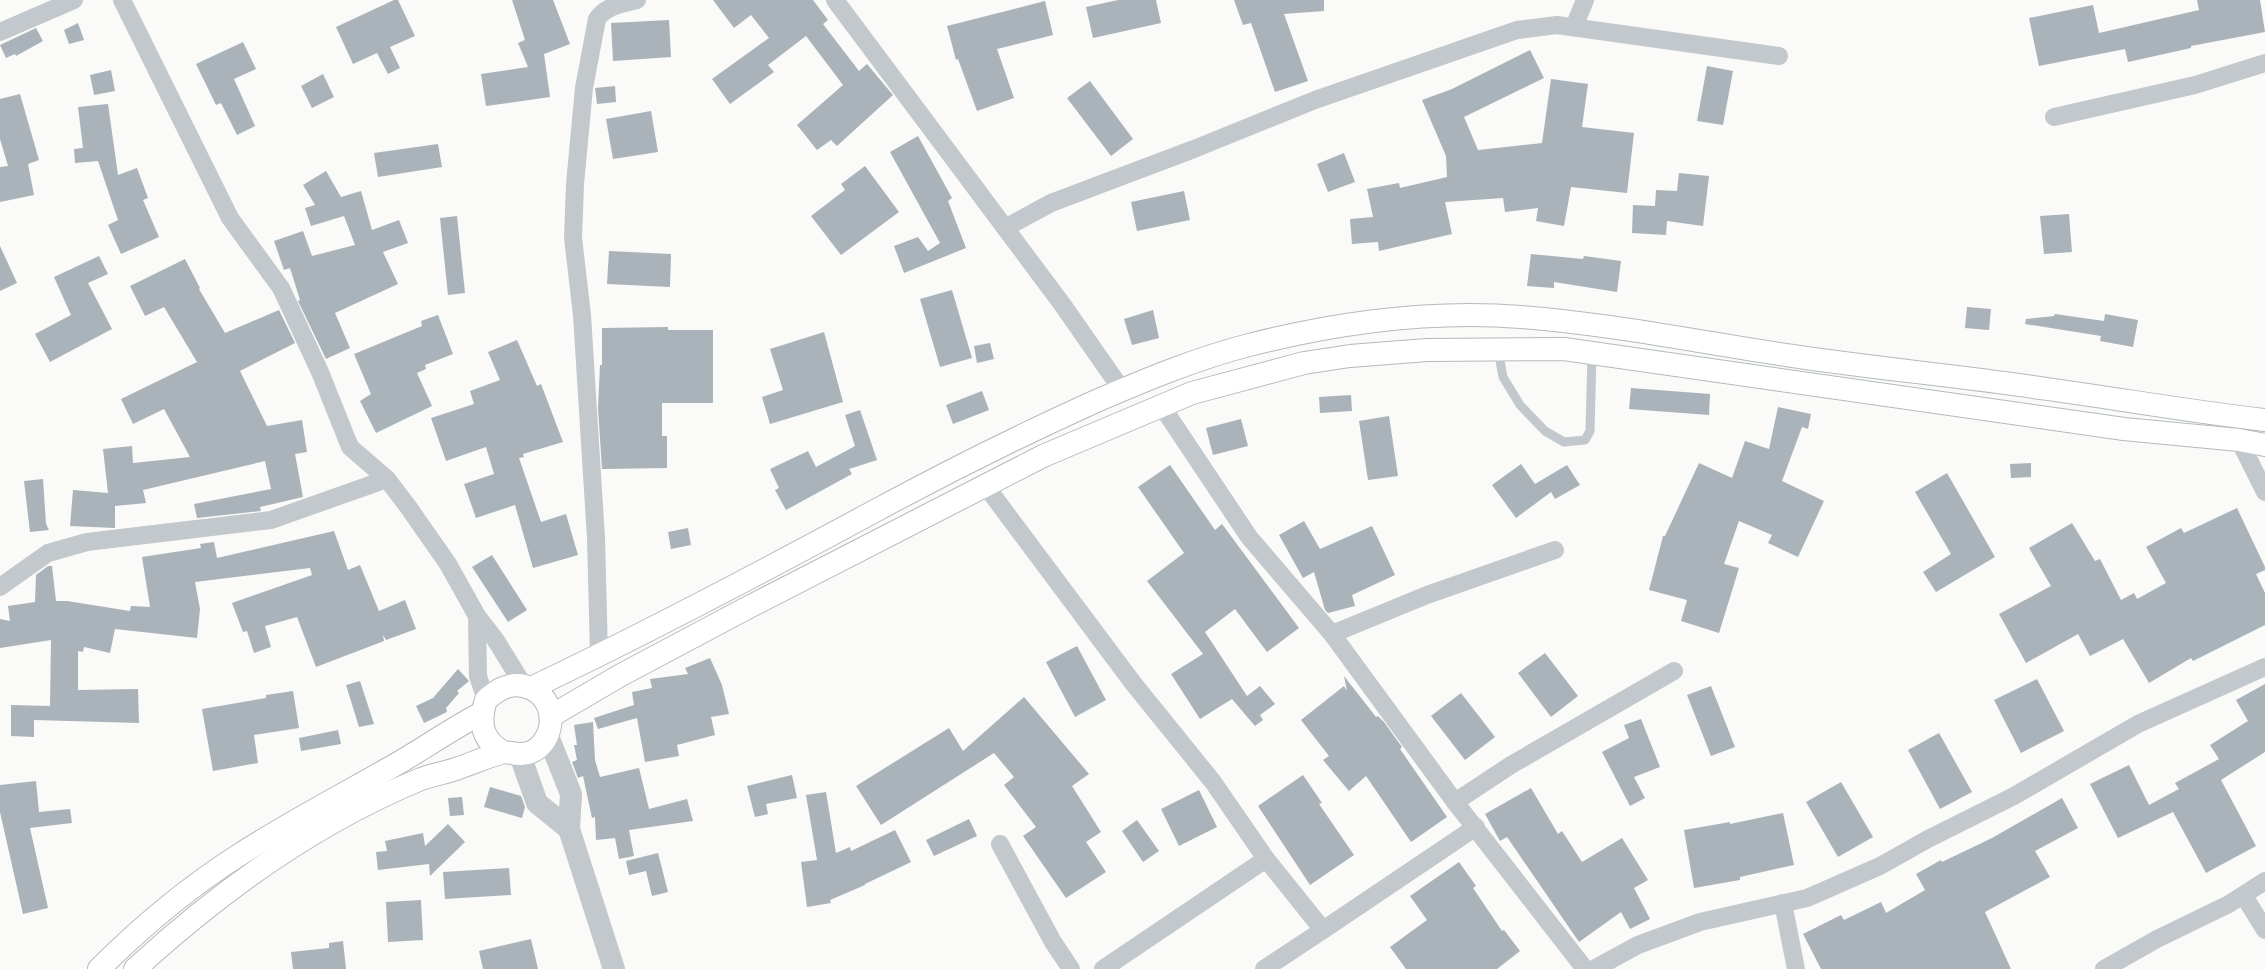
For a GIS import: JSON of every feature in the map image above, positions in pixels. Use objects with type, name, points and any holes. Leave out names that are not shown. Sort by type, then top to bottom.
[{"type":"main road","points":[[99,969],[144,927],[194,887],[239,855],[415,754],[484,706],[505,687],[527,687],[599,655],[724,592],[934,478],[1030,430],[1194,361],[1250,345],[1329,329],[1401,319],[1504,317],[1626,330],[1834,362],[1966,378],[2151,406],[2265,420]]},
{"type":"main road","points":[[135,969],[169,937],[217,899],[270,860],[316,831],[422,779],[512,753],[536,750],[550,726],[621,675],[747,608],[867,548],[985,484],[1043,456],[1161,405],[1248,376],[1304,363],[1350,356],[1427,350],[1498,348],[1564,349],[1807,385],[2108,426],[2239,440],[2265,445]]},
{"type":"main road","points":[[527,687],[541,695],[548,704],[550,726]]},
{"type":"main road","points":[[484,706],[481,723],[484,734],[489,742],[512,753]]},
{"type":"street","points":[[0,32],[74,0]]},
{"type":"street","points":[[122,0],[230,218],[281,288],[320,372],[350,447],[387,479],[448,564],[477,616],[495,639],[527,687]]},
{"type":"street","points":[[599,655],[596,538],[582,315],[573,238],[575,184],[584,88],[598,19],[602,12],[611,6],[637,0]]},
{"type":"street","points":[[835,0],[1062,304],[1122,390]]},
{"type":"street","points":[[1574,27],[1585,0]]},
{"type":"street","points":[[1005,228],[1051,203],[1385,75],[1517,30],[1546,26],[1574,27],[1779,56]]},
{"type":"street","points":[[2054,117],[2195,85],[2265,63]]},
{"type":"street","points":[[1161,405],[1249,537],[1332,634],[1455,802],[1476,827],[1585,969]]},
{"type":"street","points":[[2239,440],[2265,492]]},
{"type":"street","points":[[0,587],[48,552],[69,546],[87,542],[271,520],[387,479]]},
{"type":"street","points":[[985,484],[1133,683],[1213,782],[1266,859],[1323,930]]},
{"type":"street","points":[[1332,634],[1427,595],[1554,550]]},
{"type":"street","points":[[477,616],[478,676],[484,706]]},
{"type":"street","points":[[1594,969],[1638,945],[1700,922],[1807,898],[1880,866],[1928,839],[2014,796],[2138,724],[2265,667]]},
{"type":"street","points":[[1455,802],[1511,765],[1674,671]]},
{"type":"street","points":[[550,726],[571,794],[569,829],[614,969]]},
{"type":"street","points":[[512,753],[537,803],[569,829]]},
{"type":"street","points":[[1264,969],[1476,827]]},
{"type":"street","points":[[1000,844],[1053,942],[1071,969]]},
{"type":"street","points":[[1103,969],[1266,859]]},
{"type":"street","points":[[2104,969],[2156,939],[2244,896],[2265,881]]},
{"type":"street","points":[[2244,896],[2265,930]]},
{"type":"street","points":[[1783,903],[1796,969]]},
{"type":"lane","points":[[1498,348],[1503,377],[1520,405],[1545,431],[1564,442],[1584,440],[1590,431],[1592,352]]},
{"type":"building","points":[[394,0],[398,0],[415,36],[390,47],[400,68],[388,74],[377,53],[353,64],[336,27]]},
{"type":"building","points":[[512,0],[553,0],[570,44],[544,54],[550,97],[486,106],[481,74],[528,67],[518,43],[525,40]]},
{"type":"building","points":[[713,0],[813,0],[828,20],[823,24],[859,71],[867,64],[893,95],[837,146],[831,140],[817,150],[797,125],[843,85],[806,36],[768,65],[774,72],[730,104],[712,79],[769,38],[751,15],[734,28]]},
{"type":"building","points":[[1118,0],[1156,0],[1161,23],[1093,38],[1086,7]]},
{"type":"building","points":[[1234,0],[1324,0],[1324,11],[1284,14],[1308,81],[1275,92],[1251,23],[1243,25]]},
{"type":"building","points":[[2197,0],[2260,0],[2265,32],[2191,46],[2191,48],[2128,62],[2125,49],[2039,66],[2029,18],[2093,5],[2099,33],[2199,10]]},
{"type":"building","points":[[1045,1],[1053,35],[997,49],[1014,98],[977,111],[958,59],[956,60],[947,26]]},
{"type":"building","points":[[669,20],[671,57],[613,61],[611,23]]},
{"type":"building","points":[[78,23],[84,40],[69,44],[64,30]]},
{"type":"building","points":[[36,28],[43,41],[16,56],[15,54],[6,58],[0,45]]},
{"type":"building","points":[[243,42],[256,69],[234,79],[255,126],[237,135],[221,103],[216,105],[196,64]]},
{"type":"building","points":[[1530,50],[1544,78],[1464,117],[1478,150],[1542,143],[1551,79],[1588,84],[1582,127],[1634,133],[1627,193],[1571,187],[1564,226],[1536,221],[1538,208],[1505,212],[1503,198],[1445,202],[1452,234],[1379,251],[1378,242],[1352,244],[1350,219],[1373,217],[1367,189],[1399,183],[1400,188],[1447,177],[1446,156],[1422,100],[1452,89]]},
{"type":"building","points":[[1707,66],[1733,71],[1723,125],[1697,121]]},
{"type":"building","points":[[111,70],[115,91],[94,95],[90,75]]},
{"type":"building","points":[[323,74],[334,97],[312,108],[301,86]]},
{"type":"building","points":[[1090,81],[1133,139],[1111,156],[1067,98]]},
{"type":"building","points":[[615,86],[616,102],[597,104],[595,88]]},
{"type":"building","points":[[20,94],[39,160],[28,164],[34,195],[0,202],[0,167],[8,166],[0,139],[0,99]]},
{"type":"building","points":[[108,104],[118,175],[137,168],[148,198],[143,200],[159,237],[121,254],[108,225],[118,220],[98,161],[75,163],[74,149],[83,148],[78,107]]},
{"type":"building","points":[[651,111],[658,152],[613,159],[606,119]]},
{"type":"building","points":[[918,136],[952,198],[948,201],[966,248],[904,273],[894,246],[918,237],[928,251],[940,243],[890,152]]},
{"type":"building","points":[[438,144],[442,167],[378,177],[374,153]]},
{"type":"building","points":[[1344,153],[1355,182],[1328,192],[1317,164]]},
{"type":"building","points":[[865,166],[899,212],[841,255],[811,216],[845,190],[841,184]]},
{"type":"building","points":[[326,171],[341,197],[361,191],[372,230],[399,220],[408,243],[383,252],[398,284],[335,313],[350,348],[326,359],[298,301],[300,300],[290,268],[284,270],[274,241],[303,231],[312,256],[355,245],[344,216],[311,226],[305,208],[315,205],[303,185]]},
{"type":"building","points":[[1679,173],[1709,176],[1703,226],[1667,221],[1666,235],[1632,233],[1633,205],[1655,206],[1656,190],[1677,191]]},
{"type":"building","points":[[1184,191],[1190,220],[1137,231],[1131,202]]},
{"type":"building","points":[[2069,214],[2072,252],[2044,254],[2040,216]]},
{"type":"building","points":[[457,216],[465,293],[448,295],[440,218]]},
{"type":"building","points":[[0,246],[17,283],[0,291]]},
{"type":"building","points":[[609,251],[671,254],[670,287],[607,284]]},
{"type":"building","points":[[1531,254],[1583,259],[1584,256],[1621,261],[1617,292],[1554,282],[1554,288],[1527,286]]},
{"type":"building","points":[[99,256],[108,274],[88,283],[112,329],[50,362],[35,334],[71,315],[54,277]]},
{"type":"building","points":[[185,259],[200,288],[199,289],[225,333],[279,310],[295,343],[240,371],[267,426],[302,420],[307,452],[295,454],[303,497],[260,507],[261,511],[197,518],[194,504],[271,489],[265,461],[143,490],[146,503],[115,506],[115,528],[70,526],[73,490],[108,493],[103,449],[132,446],[133,463],[190,457],[164,409],[133,424],[121,399],[197,362],[164,307],[145,316],[130,286]]},
{"type":"building","points":[[952,290],[972,358],[940,367],[920,299]]},
{"type":"building","points":[[1967,307],[1991,309],[1989,330],[1965,328]]},
{"type":"building","points":[[1153,310],[1159,338],[1132,345],[1124,319]]},
{"type":"building","points":[[2055,314],[2104,321],[2105,314],[2138,320],[2133,347],[2100,341],[2101,336],[2025,324],[2026,319],[2054,316]]},
{"type":"building","points":[[438,315],[453,354],[425,365],[426,369],[417,373],[432,406],[376,433],[360,401],[371,394],[354,354],[422,326],[421,321]]},
{"type":"building","points":[[668,327],[668,330],[713,330],[713,403],[662,403],[662,436],[667,436],[667,468],[602,469],[598,408],[600,365],[602,365],[602,328]]},
{"type":"building","points":[[824,332],[843,402],[770,424],[762,397],[783,390],[770,349]]},
{"type":"building","points":[[517,340],[537,386],[541,384],[563,442],[523,454],[524,457],[519,458],[541,522],[566,514],[578,555],[533,568],[515,505],[476,518],[464,484],[494,474],[486,447],[446,461],[431,418],[474,404],[470,391],[500,380],[488,352]]},
{"type":"building","points":[[990,343],[994,359],[977,363],[974,346]]},
{"type":"building","points":[[1631,388],[1710,394],[1709,415],[1629,409]]},
{"type":"building","points":[[982,391],[989,410],[953,424],[946,405]]},
{"type":"building","points":[[1351,395],[1352,411],[1320,413],[1319,397]]},
{"type":"building","points":[[1778,407],[1811,414],[1808,429],[1802,427],[1782,481],[1824,501],[1798,557],[1768,543],[1772,535],[1739,521],[1724,564],[1739,568],[1719,633],[1681,621],[1687,600],[1649,590],[1663,536],[1665,536],[1699,463],[1732,478],[1745,441],[1769,449]]},
{"type":"building","points":[[860,410],[877,460],[849,469],[852,474],[786,510],[775,490],[779,488],[770,469],[808,451],[816,467],[855,446],[845,415]]},
{"type":"building","points":[[1389,416],[1398,476],[1368,480],[1359,421]]},
{"type":"building","points":[[1241,419],[1248,446],[1213,455],[1206,428]]},
{"type":"building","points":[[2031,463],[2031,477],[2011,478],[2010,464]]},
{"type":"building","points":[[1521,464],[1535,484],[1567,465],[1580,485],[1555,499],[1551,492],[1516,518],[1492,485]]},
{"type":"building","points":[[1170,465],[1215,530],[1222,524],[1299,628],[1267,652],[1235,609],[1205,632],[1247,696],[1260,686],[1275,704],[1260,715],[1263,720],[1255,726],[1232,699],[1200,719],[1171,674],[1203,654],[1147,581],[1184,553],[1138,487]]},
{"type":"building","points":[[1947,473],[1995,557],[1936,592],[1923,572],[1951,554],[1915,492]]},
{"type":"building","points":[[43,479],[46,524],[49,530],[30,532],[24,481]]},
{"type":"building","points":[[2237,508],[2265,567],[2265,570],[2256,574],[2265,593],[2265,625],[2193,661],[2191,658],[2149,683],[2123,639],[2090,656],[2078,634],[2026,663],[1999,614],[2051,586],[2029,548],[2072,523],[2095,561],[2100,559],[2121,600],[2134,593],[2137,599],[2166,583],[2146,547],[2181,528],[2184,533]]},
{"type":"building","points":[[1304,521],[1320,549],[1372,526],[1395,575],[1352,595],[1355,606],[1328,613],[1325,610],[1314,572],[1303,578],[1279,535]]},
{"type":"building","points":[[688,528],[691,545],[671,549],[668,532]]},
{"type":"building","points":[[334,531],[348,570],[360,565],[379,611],[405,600],[416,629],[386,640],[383,635],[384,641],[316,667],[297,617],[265,626],[271,647],[254,653],[247,631],[243,632],[232,603],[312,575],[310,568],[195,582],[200,609],[197,638],[115,629],[110,653],[84,647],[83,652],[78,651],[78,690],[138,689],[139,723],[34,720],[34,737],[11,736],[11,705],[50,706],[51,640],[0,648],[0,619],[10,621],[8,606],[35,602],[36,575],[48,566],[52,566],[56,601],[67,601],[130,611],[131,606],[150,607],[142,557],[201,548],[200,544],[214,542],[217,558]]},
{"type":"building","points":[[492,555],[527,610],[508,622],[472,567]]},
{"type":"building","points":[[1077,646],[1106,700],[1075,717],[1046,662]]},
{"type":"building","points":[[1545,653],[1578,696],[1551,717],[1518,673]]},
{"type":"building","points":[[710,658],[722,685],[729,714],[711,717],[715,735],[677,745],[679,756],[645,762],[637,718],[598,729],[594,718],[634,705],[632,692],[652,688],[650,679],[688,674],[685,668]]},
{"type":"building","points":[[458,669],[469,681],[457,691],[459,693],[446,708],[447,712],[424,723],[416,706],[433,698]]},
{"type":"building","points":[[1344,676],[1376,717],[1378,716],[1384,722],[1402,747],[1400,749],[1447,817],[1411,842],[1366,776],[1349,791],[1323,760],[1329,756],[1301,720],[1344,686],[1347,691]]},
{"type":"building","points":[[2037,679],[2064,731],[2021,753],[1994,700]]},
{"type":"building","points":[[360,681],[374,724],[359,727],[346,685]]},
{"type":"building","points":[[2265,684],[2265,752],[2221,780],[2256,846],[2206,873],[2173,812],[2118,838],[2090,784],[2129,765],[2149,805],[2179,789],[2175,783],[2219,759],[2210,745],[2248,721],[2236,700]]},
{"type":"building","points":[[1711,686],[1735,747],[1711,756],[1687,695]]},
{"type":"building","points":[[293,691],[299,728],[254,735],[258,763],[213,771],[202,709],[266,698],[266,695]]},
{"type":"building","points":[[1461,693],[1495,737],[1465,760],[1431,716]]},
{"type":"building","points":[[1024,697],[1089,774],[1072,786],[1101,832],[1086,842],[1106,872],[1066,898],[1023,836],[1036,827],[1004,785],[1014,777],[994,753],[881,825],[856,786],[949,728],[963,751]]},
{"type":"building","points":[[1641,719],[1660,767],[1634,777],[1645,798],[1630,806],[1602,752],[1629,738],[1624,725]]},
{"type":"building","points":[[593,722],[595,760],[600,777],[639,768],[649,809],[687,799],[693,821],[629,830],[634,856],[619,859],[615,838],[596,840],[595,817],[592,818],[583,776],[578,778],[572,762],[577,760],[574,745],[577,745],[574,725]]},
{"type":"building","points":[[338,730],[341,744],[301,751],[299,738]]},
{"type":"building","points":[[1939,733],[1972,792],[1940,809],[1908,750]]},
{"type":"building","points":[[792,775],[797,798],[766,804],[768,814],[755,817],[747,786]]},
{"type":"building","points":[[1303,775],[1322,803],[1319,804],[1354,855],[1310,885],[1258,806]]},
{"type":"building","points":[[36,781],[39,812],[70,809],[72,823],[30,828],[48,908],[23,914],[0,812],[0,785]]},
{"type":"building","points":[[1841,782],[1873,837],[1838,857],[1806,802]]},
{"type":"building","points":[[490,787],[521,796],[525,807],[522,818],[484,807]]},
{"type":"building","points":[[1531,788],[1558,834],[1562,831],[1582,862],[1622,838],[1648,880],[1634,888],[1650,919],[1630,929],[1621,912],[1579,942],[1507,837],[1500,841],[1485,814]]},
{"type":"building","points":[[1199,790],[1217,827],[1179,846],[1161,809]]},
{"type":"building","points":[[826,792],[836,853],[850,847],[851,851],[895,830],[911,862],[865,885],[830,900],[831,903],[807,907],[801,862],[817,860],[806,795]]},
{"type":"building","points":[[462,797],[464,815],[450,816],[448,798]]},
{"type":"building","points":[[2062,798],[2078,828],[2035,851],[2050,877],[1985,912],[2011,969],[1821,969],[1803,934],[1841,915],[1844,920],[1881,902],[1886,913],[1925,890],[1916,874],[1941,860],[1942,862],[1992,838]]},
{"type":"building","points":[[1783,813],[1794,865],[1740,877],[1740,880],[1694,888],[1684,830],[1730,822],[1730,824]]},
{"type":"building","points":[[969,819],[977,836],[934,856],[926,840]]},
{"type":"building","points":[[1137,820],[1159,851],[1143,862],[1122,831]]},
{"type":"building","points":[[448,824],[465,842],[430,876],[429,864],[378,870],[376,852],[387,851],[385,841],[423,833],[425,846]]},
{"type":"building","points":[[658,853],[668,892],[652,896],[646,871],[629,875],[626,861]]},
{"type":"building","points":[[1459,862],[1476,886],[1473,888],[1502,931],[1504,930],[1520,951],[1497,969],[1406,969],[1390,947],[1427,920],[1410,896]]},
{"type":"building","points":[[509,868],[511,895],[445,899],[443,872]]},
{"type":"building","points":[[421,900],[423,940],[388,942],[386,902]]},
{"type":"building","points":[[531,939],[538,969],[483,969],[479,951]]},
{"type":"building","points":[[343,941],[346,969],[293,969],[291,952],[329,948],[329,943]]}]
